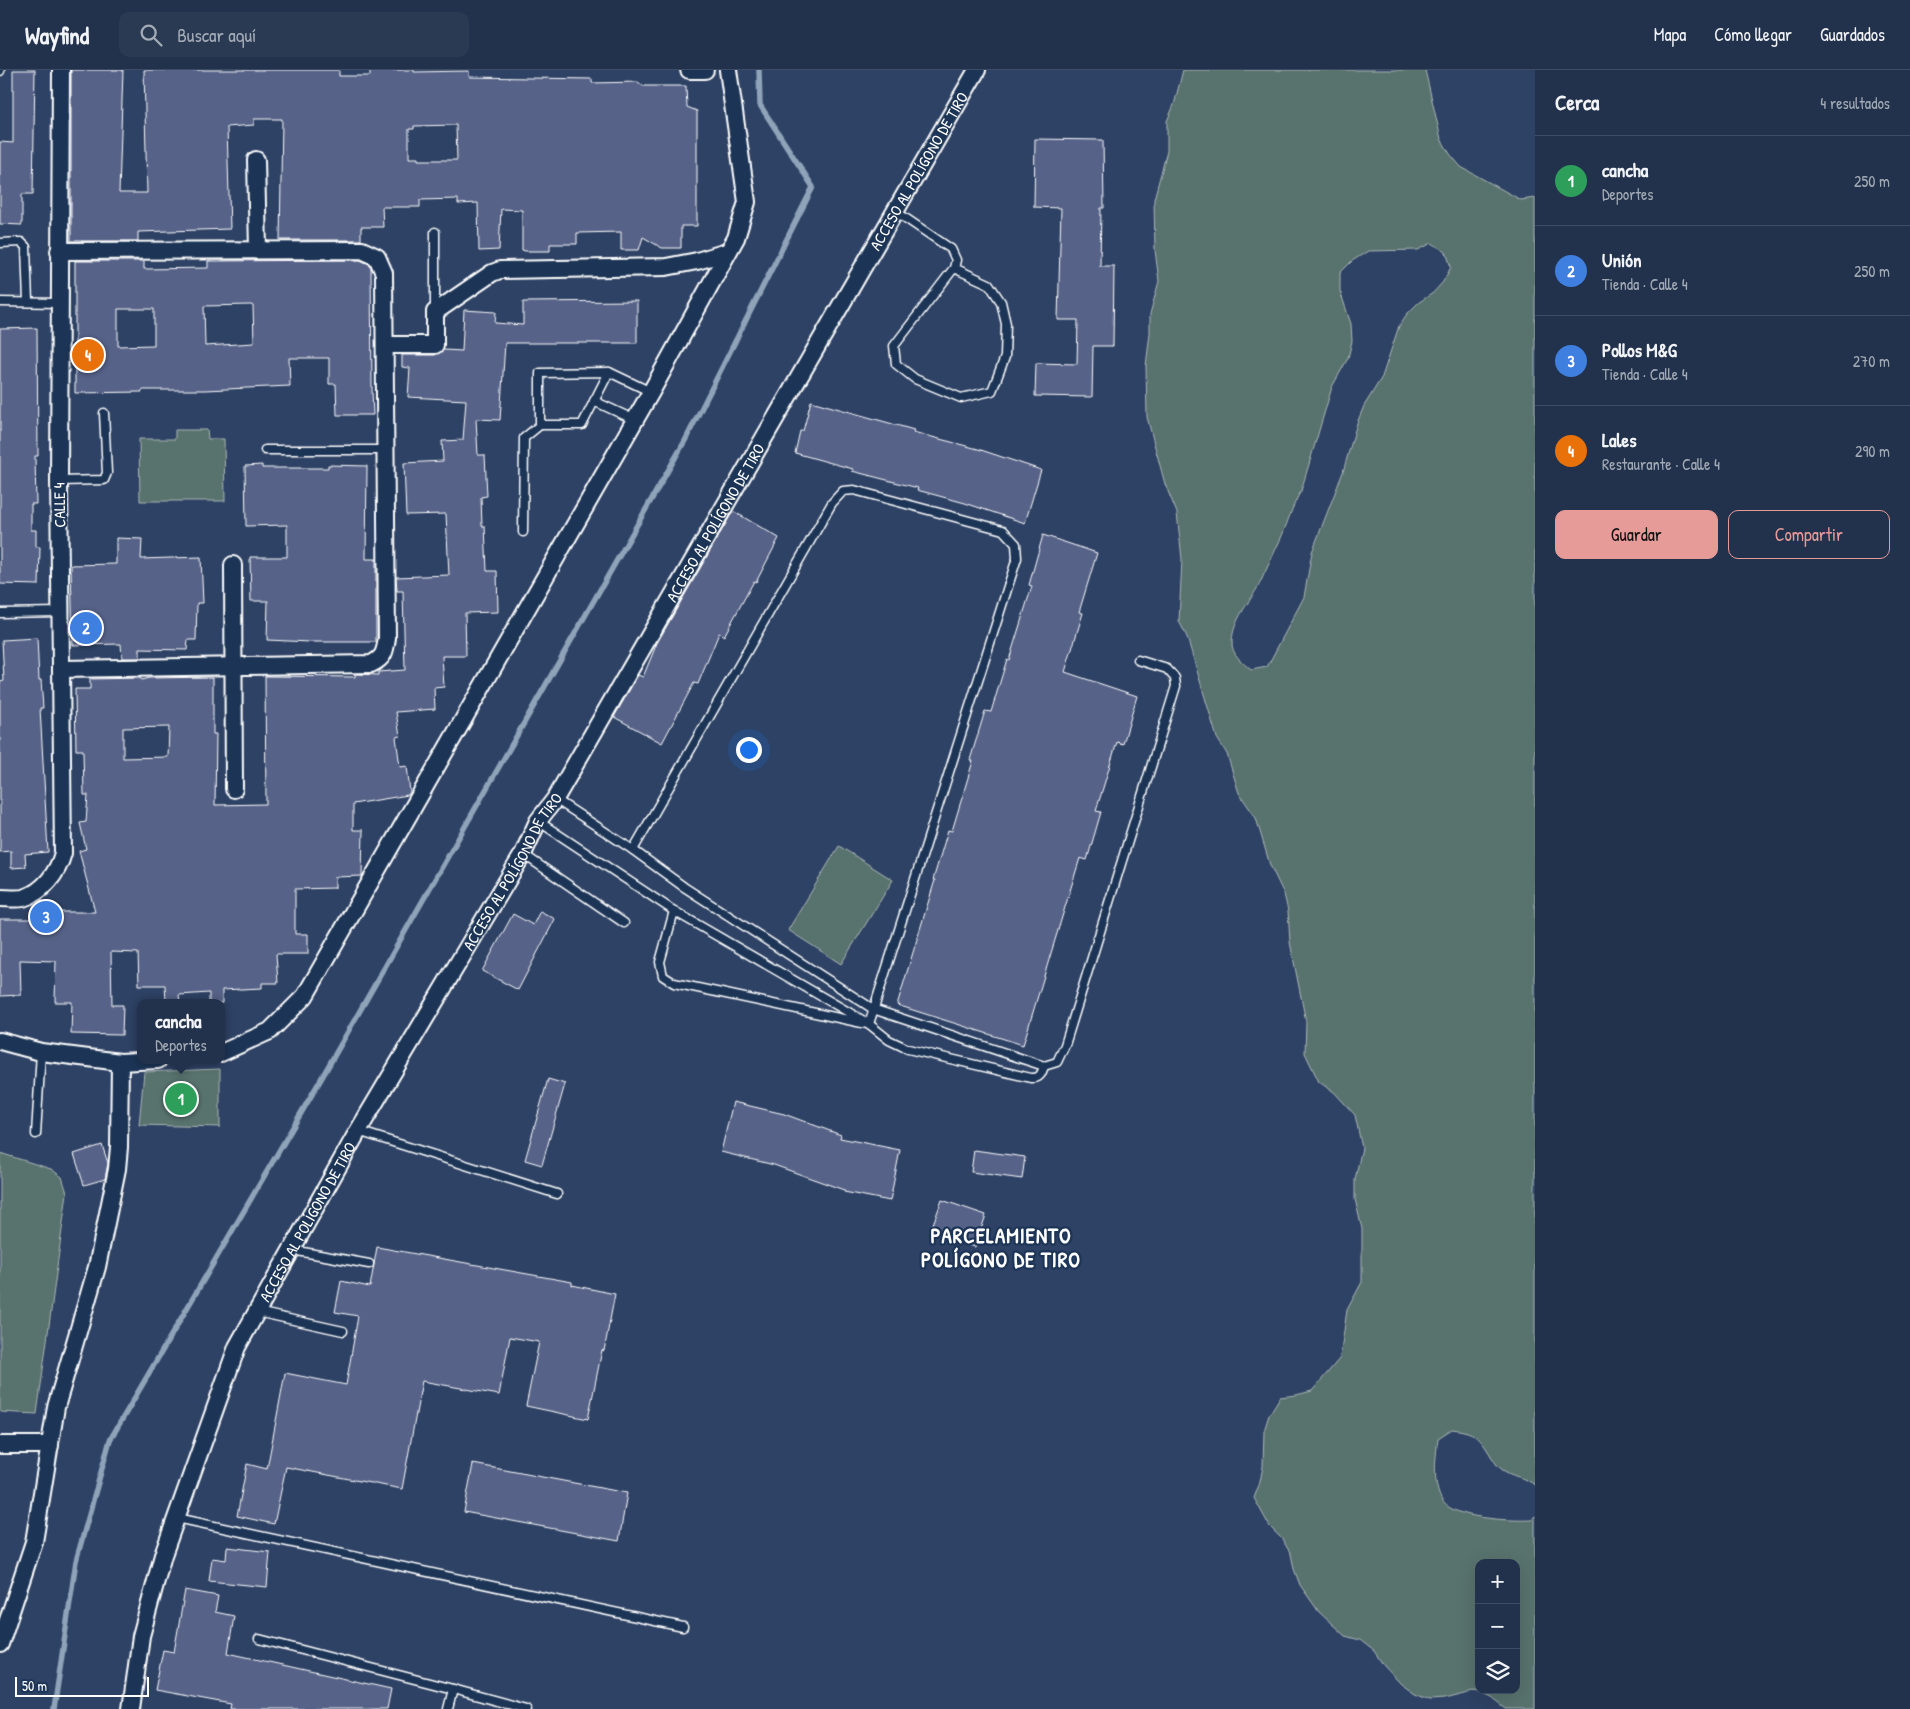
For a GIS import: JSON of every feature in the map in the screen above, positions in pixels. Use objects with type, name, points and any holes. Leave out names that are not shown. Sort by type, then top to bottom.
[{"type":"street","name":"CALLE 4","points":[[0,898],[23,898],[39,891],[52,878],[59,867],[63,853],[58,481],[61,70]]},
{"type":"street","points":[[689,70],[705,70]]},
{"type":"street","points":[[225,1051],[270,1031],[306,996],[651,392],[736,238],[747,202],[728,70]]},
{"type":"street","name":"ACCESO AL POLÍGONO DE TIRO","points":[[132,1709],[141,1636],[163,1556],[237,1348],[358,1131],[522,854],[538,821],[555,799],[977,70]]},
{"type":"street","points":[[256,160],[258,250]]},
{"type":"street","points":[[59,251],[362,250],[377,256],[384,273],[387,638],[385,654],[371,664],[61,669]]},
{"type":"street","points":[[385,345],[435,345],[435,312],[492,273],[500,270],[666,267],[697,261],[727,252]]},
{"type":"street","points":[[232,565],[234,789]]},
{"type":"street","points":[[0,1041],[41,1052],[120,1062],[137,1061]]},
{"type":"street","points":[[0,1644],[34,1542],[56,1407],[97,1267],[117,1169],[120,1062]]},
{"type":"street","points":[[0,1444],[50,1445]]},
{"type":"lane","points":[[895,212],[951,249],[956,260],[954,268],[894,346],[896,364],[914,380],[961,398],[992,392],[1005,357],[1006,324],[1001,302],[989,284],[954,268]]},
{"type":"lane","points":[[434,232],[435,312]]},
{"type":"lane","points":[[0,243],[21,242],[26,247],[28,302]]},
{"type":"lane","points":[[0,302],[59,303]]},
{"type":"lane","points":[[540,425],[540,373],[608,372],[651,392]]},
{"type":"lane","points":[[522,532],[524,438],[540,425],[582,424],[608,372]]},
{"type":"lane","points":[[594,401],[635,420]]},
{"type":"lane","points":[[58,481],[104,480],[107,473],[104,413]]},
{"type":"lane","points":[[265,450],[386,450]]},
{"type":"lane","points":[[633,850],[832,503],[843,491],[854,490],[1003,530],[1016,544],[1017,558],[869,1024]]},
{"type":"lane","points":[[0,613],[60,612]]},
{"type":"lane","points":[[555,799],[633,850],[684,887],[874,1009],[1044,1066],[1057,1062],[1066,1045],[1176,686],[1175,678],[1167,669],[1138,660]]},
{"type":"lane","points":[[538,821],[674,911],[869,1024],[889,1040],[908,1049],[1036,1078],[1041,1075],[1044,1066]]},
{"type":"lane","points":[[522,854],[624,924]]},
{"type":"lane","points":[[674,911],[660,962],[663,976],[674,982],[869,1024]]},
{"type":"lane","points":[[36,1134],[41,1052]]},
{"type":"lane","points":[[358,1131],[557,1194]]},
{"type":"lane","points":[[292,1250],[369,1264]]},
{"type":"lane","points":[[257,1312],[343,1331]]},
{"type":"lane","points":[[177,1518],[683,1627]]},
{"type":"lane","points":[[259,1639],[526,1709]]},
{"type":"lane","points":[[448,1709],[452,1689]]},
{"type":"green space","points":[[1183,70],[1425,70],[1441,139],[1461,167],[1521,200],[1535,198],[1535,1485],[1500,1468],[1476,1436],[1460,1430],[1452,1429],[1438,1438],[1435,1468],[1436,1484],[1441,1499],[1447,1506],[1456,1511],[1468,1515],[1510,1520],[1531,1520],[1535,1516],[1535,1709],[1506,1709],[1483,1694],[1520,1694],[1520,1559],[1475,1559],[1475,1692],[1445,1699],[1430,1700],[1415,1694],[1401,1684],[1384,1666],[1374,1651],[1360,1640],[1345,1636],[1319,1612],[1300,1585],[1291,1554],[1282,1539],[1270,1527],[1254,1498],[1263,1466],[1264,1431],[1269,1415],[1280,1397],[1312,1391],[1340,1358],[1347,1310],[1362,1282],[1362,1229],[1355,1199],[1355,1179],[1362,1148],[1355,1115],[1334,1092],[1319,1082],[1305,1053],[1306,1022],[1290,942],[1288,911],[1284,894],[1270,865],[1256,818],[1239,793],[1227,754],[1217,738],[1187,637],[1179,621],[1182,559],[1177,513],[1165,484],[1147,417],[1146,366],[1150,314],[1159,281],[1155,250],[1154,199],[1167,151],[1167,121],[1174,105]],"holes":[[[1432,243],[1446,252],[1451,267],[1443,282],[1433,293],[1418,303],[1399,326],[1382,377],[1364,406],[1357,423],[1343,472],[1312,552],[1304,597],[1267,667],[1251,670],[1238,658],[1233,650],[1232,642],[1235,625],[1260,583],[1301,491],[1332,387],[1348,358],[1352,341],[1351,324],[1340,291],[1340,273],[1352,261],[1368,251],[1418,250]]]},
{"type":"green space","points":[[175,430],[207,430],[208,439],[224,439],[225,501],[140,501],[139,439],[175,439]]},
{"type":"green space","points":[[839,846],[893,880],[841,964],[788,930]]},
{"type":"green space","points":[[220,1069],[220,1127],[139,1125],[144,1072]]},
{"type":"green space","points":[[0,1153],[51,1169],[62,1177],[67,1193],[37,1414],[0,1412]]},
{"type":"building","points":[[13,70],[35,70],[33,194],[22,194],[22,225],[0,224],[0,142],[13,143]]},
{"type":"building","points":[[71,70],[123,70],[119,193],[147,193],[144,70],[339,70],[339,76],[370,76],[370,70],[414,70],[414,72],[469,71],[469,77],[592,79],[592,83],[638,82],[643,86],[686,86],[687,107],[697,111],[697,226],[681,226],[681,248],[662,248],[643,237],[639,250],[621,250],[621,232],[577,233],[577,244],[550,244],[550,251],[525,251],[522,250],[522,210],[501,209],[499,250],[479,251],[478,203],[458,204],[458,199],[420,200],[420,207],[382,207],[383,227],[361,227],[361,240],[280,240],[282,119],[254,119],[254,125],[227,127],[230,229],[138,232],[138,241],[71,241]],"holes":[[[456,125],[457,160],[418,160],[418,158],[409,158],[409,129],[414,129],[414,126]]]},
{"type":"building","points":[[1035,139],[1103,140],[1104,208],[1101,208],[1100,266],[1114,266],[1113,346],[1093,346],[1092,397],[1035,396],[1036,363],[1077,364],[1078,320],[1058,320],[1061,208],[1034,207]]},
{"type":"building","points":[[360,260],[369,264],[371,268],[373,415],[337,415],[336,384],[329,384],[329,358],[289,358],[290,386],[75,393],[75,261],[144,261],[144,269],[208,268],[208,261]],"holes":[[[204,306],[253,306],[254,343],[205,346]],[[118,309],[154,309],[154,345],[118,346]]]},
{"type":"building","points":[[637,301],[637,343],[505,343],[500,420],[476,419],[478,455],[485,455],[487,496],[481,497],[482,526],[485,526],[487,571],[497,571],[498,612],[465,613],[466,656],[442,656],[444,687],[434,688],[435,709],[396,712],[400,736],[396,737],[400,767],[407,766],[410,792],[408,795],[353,804],[353,830],[363,830],[362,876],[335,877],[335,888],[295,889],[295,934],[308,934],[308,954],[276,954],[278,983],[262,983],[262,988],[222,990],[222,999],[209,999],[209,993],[179,995],[180,999],[166,999],[165,985],[139,985],[138,953],[111,952],[112,1005],[123,1005],[122,1035],[71,1034],[72,1002],[55,1002],[56,961],[20,960],[21,995],[0,996],[0,919],[42,919],[42,912],[95,912],[79,851],[86,849],[80,823],[86,822],[88,795],[84,795],[83,750],[76,750],[75,689],[90,689],[90,679],[141,678],[141,680],[149,678],[213,677],[213,734],[216,734],[215,805],[266,804],[265,676],[355,677],[355,674],[378,675],[378,672],[405,670],[403,591],[397,591],[396,577],[449,575],[446,514],[406,515],[404,463],[443,461],[442,441],[463,440],[466,400],[408,397],[410,368],[402,367],[402,355],[435,355],[444,350],[462,351],[464,310],[496,312],[495,323],[523,325],[523,302]],"holes":[[[169,727],[168,757],[123,758],[123,728]]]},
{"type":"building","points":[[37,328],[38,456],[35,456],[36,504],[31,504],[31,530],[36,530],[36,547],[40,547],[39,585],[0,584],[0,329]]},
{"type":"building","points":[[811,401],[914,430],[913,432],[978,449],[1041,470],[1025,523],[965,503],[917,490],[918,488],[852,471],[853,469],[795,453],[800,431],[803,431]]},
{"type":"building","points":[[262,465],[262,468],[328,468],[328,465],[367,466],[366,559],[376,559],[376,642],[267,640],[268,601],[251,601],[250,557],[287,557],[287,525],[246,526],[245,466]]},
{"type":"building","points":[[733,511],[779,538],[724,636],[719,633],[698,684],[694,683],[662,743],[614,717],[638,675],[643,677],[657,643]]},
{"type":"building","points":[[1043,535],[1097,553],[1079,612],[1083,613],[1065,672],[1137,696],[1123,744],[1117,742],[1096,811],[1101,812],[1087,860],[1080,858],[1023,1045],[897,1005],[935,880],[933,880],[948,830],[952,831],[973,761],[970,760],[985,711],[991,712],[1032,586],[1029,585]]},
{"type":"building","points":[[116,538],[142,539],[141,559],[201,557],[203,603],[197,603],[196,640],[188,640],[187,650],[140,649],[140,658],[122,658],[121,644],[73,645],[71,565],[116,564]]},
{"type":"building","points":[[37,638],[39,680],[41,680],[43,708],[40,708],[48,852],[25,854],[26,867],[11,868],[11,851],[0,852],[0,682],[4,681],[2,640]]},
{"type":"building","points":[[540,911],[555,919],[518,990],[482,971],[513,914],[533,925]]},
{"type":"building","points":[[548,1079],[565,1084],[542,1165],[525,1160]]},
{"type":"building","points":[[733,1102],[784,1114],[841,1135],[840,1138],[900,1150],[890,1201],[844,1192],[844,1190],[774,1165],[721,1152]]},
{"type":"building","points":[[102,1145],[108,1163],[105,1179],[84,1185],[74,1154]]},
{"type":"building","points":[[974,1150],[1025,1157],[1022,1179],[971,1172]]},
{"type":"building","points":[[942,1200],[986,1215],[975,1247],[930,1232]]},
{"type":"building","points":[[377,1247],[572,1282],[572,1285],[615,1294],[588,1419],[526,1406],[539,1342],[510,1337],[499,1395],[422,1381],[402,1489],[286,1467],[274,1524],[237,1516],[247,1464],[267,1469],[285,1373],[346,1385],[358,1316],[335,1312],[341,1281],[370,1287]]},
{"type":"building","points":[[473,1464],[627,1493],[619,1541],[464,1512]]},
{"type":"building","points":[[227,1547],[270,1552],[267,1587],[209,1581],[212,1558],[226,1560]]},
{"type":"building","points":[[185,1590],[218,1596],[215,1612],[234,1616],[228,1653],[391,1689],[387,1709],[230,1709],[231,1704],[155,1690],[163,1650],[174,1652]]},
{"type":"waterway","points":[[54,1709],[76,1561],[110,1440],[321,1079],[686,439],[813,187],[760,105],[759,70]]},
{"type":"place","name":"Lales","points":[[88,355]]},
{"type":"place","name":"Unión","points":[[86,628]]},
{"type":"place","name":"Pollos M&G","points":[[46,917]]},
{"type":"place","name":"cancha","points":[[181,1099]]},
{"type":"district","name":"PARCELAMIENTO POLÍGONO DE TIRO","points":[[1001,1248]]}]
